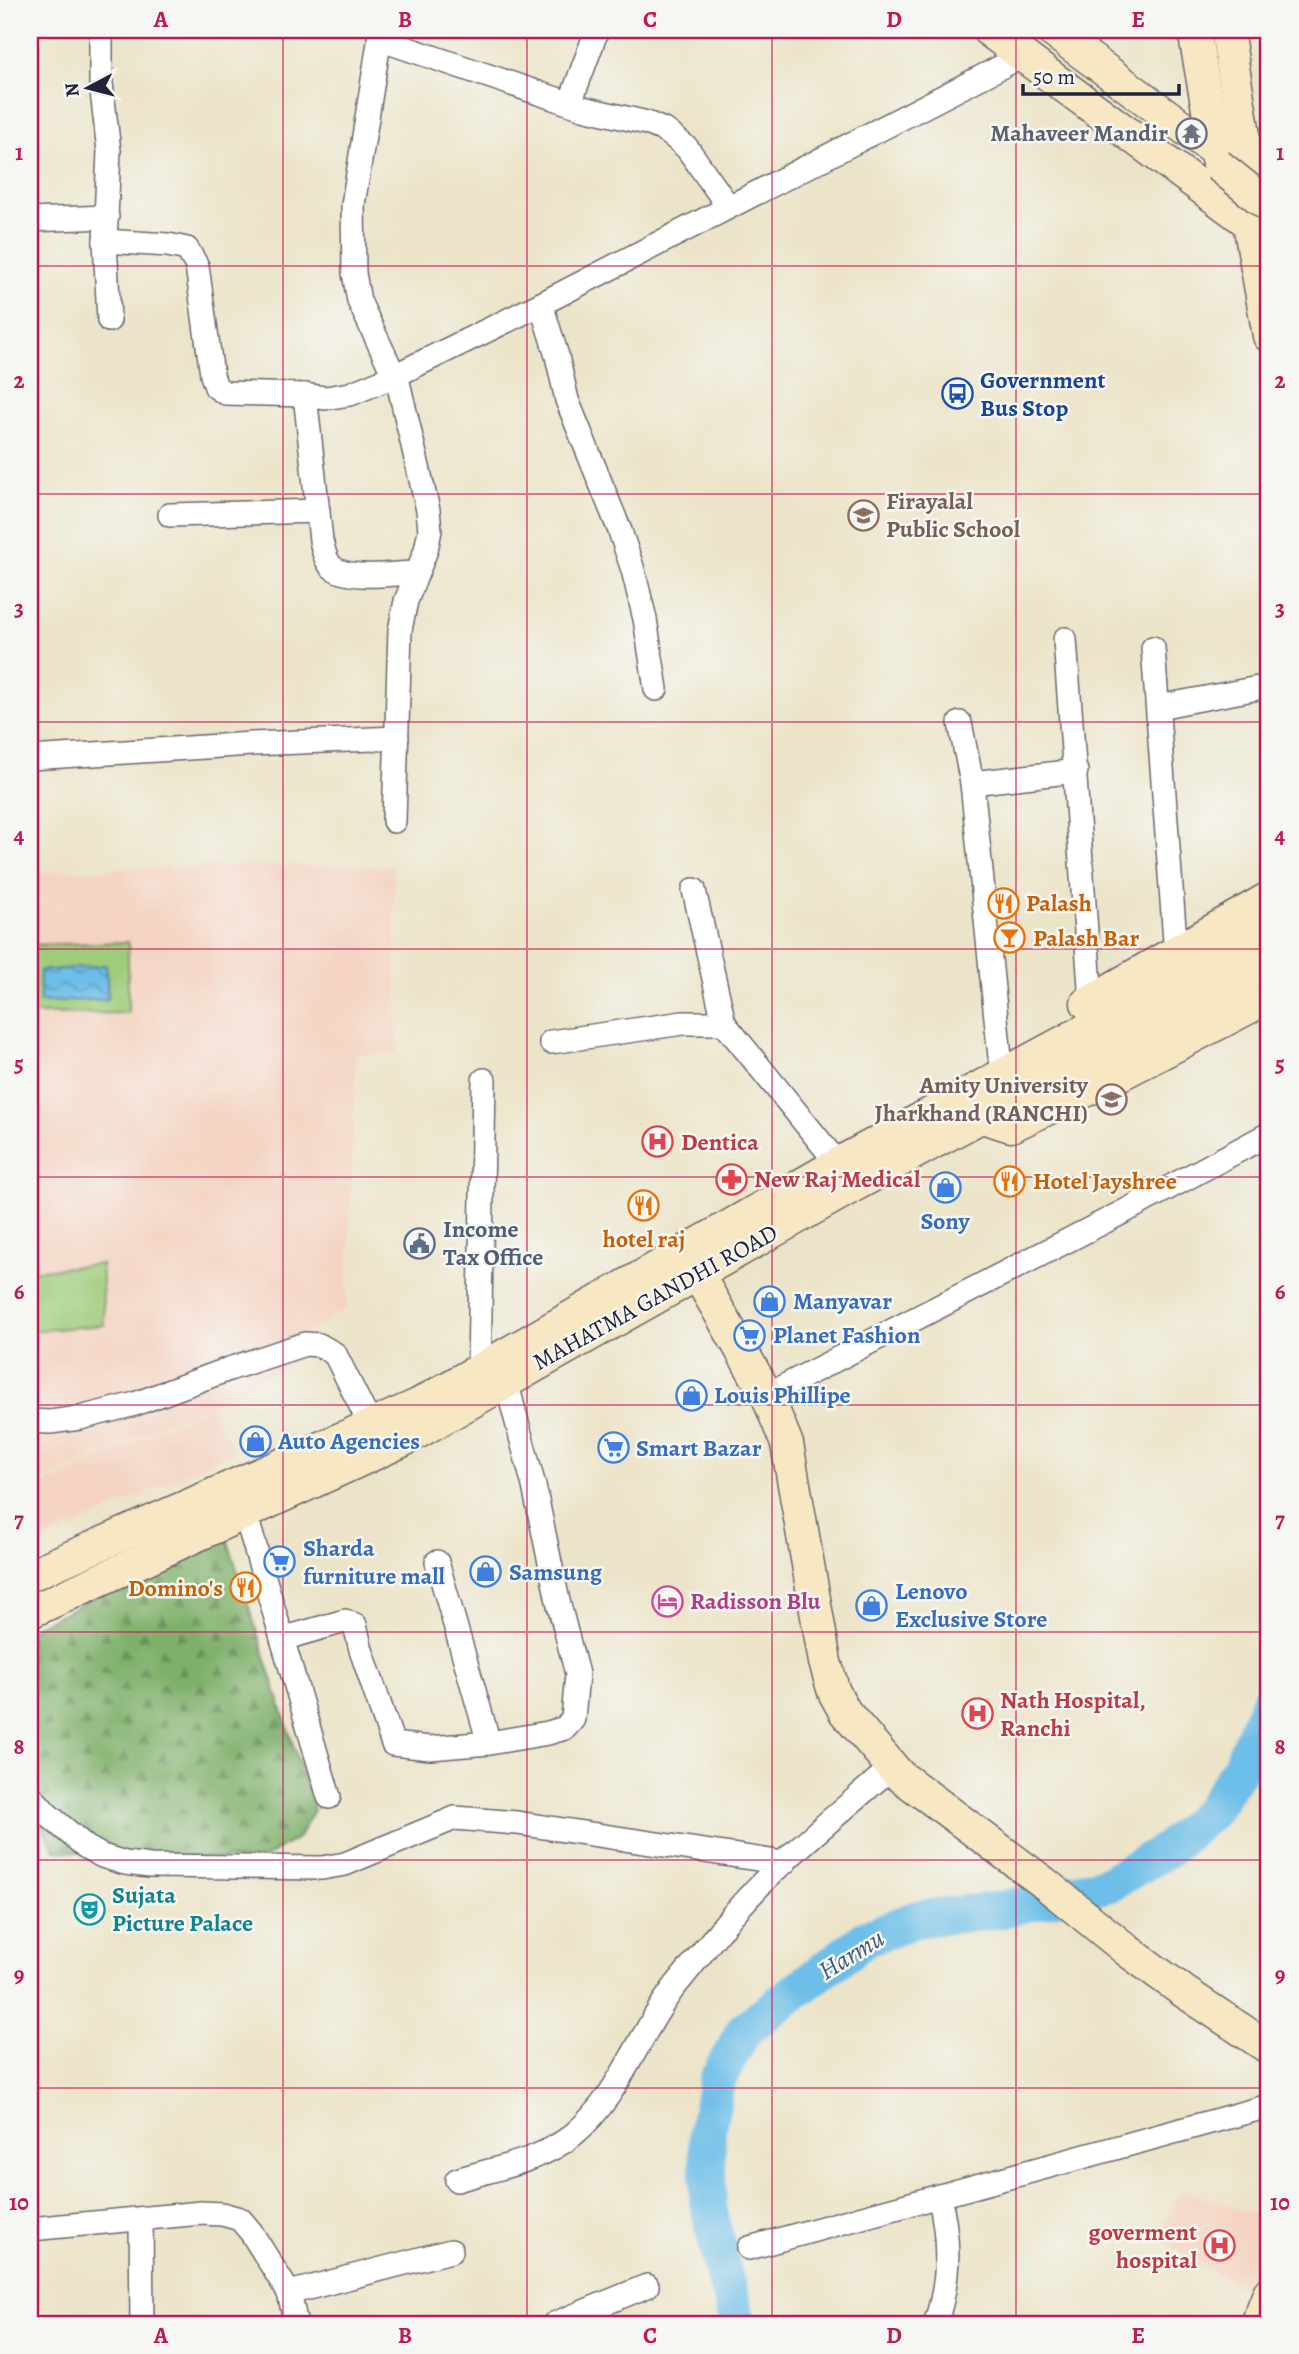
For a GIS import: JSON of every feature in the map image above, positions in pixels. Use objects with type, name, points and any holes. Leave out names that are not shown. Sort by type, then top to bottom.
[{"type":"main road","points":[[988,30],[1029,43],[1146,109],[1224,172]]},
{"type":"main road","points":[[1006,30],[1138,127],[1224,172]]},
{"type":"main road","points":[[1051,30],[1224,172],[1262,219],[1269,336]]},
{"type":"main road","points":[[1194,30],[1224,172]]},
{"type":"main road","points":[[1224,172],[1243,128],[1227,30]]},
{"type":"main road","points":[[1029,43],[1262,219]]},
{"type":"main road","points":[[1269,898],[1175,954],[1090,1029],[1014,1045],[983,1070],[978,1103],[1011,1126],[1091,1090],[1269,997]]},
{"type":"main road","name":"MAHATMA GANDHI ROAD","points":[[30,1612],[404,1440],[492,1376],[690,1262],[978,1103],[1090,1029],[1269,930]]},
{"type":"main road","name":"MAHATMA GANDHI ROAD","points":[[1090,1029],[1269,961]]},
{"type":"main road","name":"MAHATMA GANDHI ROAD","points":[[690,1262],[841,1162],[978,1103]]},
{"type":"main road","points":[[690,1262],[767,1395],[787,1444],[825,1662],[834,1692],[845,1712],[892,1767],[918,1790],[1043,1882],[1100,1930],[1191,1997],[1269,2048]]},
{"type":"main road","name":"MAHATMA GANDHI ROAD","points":[[30,1575],[418,1405],[492,1376]]},
{"type":"main road","points":[[1257,2324],[1269,2293]]},
{"type":"street","points":[[101,30],[101,83],[109,151],[105,241],[108,320]]},
{"type":"street","points":[[570,103],[597,30]]},
{"type":"street","points":[[394,821],[400,630],[430,530],[428,510],[399,386],[359,301],[353,262],[353,205],[380,34],[570,103],[647,123],[678,139],[687,148],[728,206]]},
{"type":"street","points":[[105,241],[168,245],[187,249],[197,266],[216,387],[226,393],[326,398],[349,394],[394,376],[541,304],[1029,43]]},
{"type":"street","points":[[30,220],[107,217]]},
{"type":"street","points":[[541,304],[567,400],[633,570],[645,619],[656,689]]},
{"type":"street","points":[[305,396],[321,540],[326,558],[332,567],[357,575],[416,573]]},
{"type":"street","points":[[170,515],[318,511]]},
{"type":"street","points":[[1065,639],[1076,771],[1090,1029]]},
{"type":"street","points":[[1153,648],[1175,954]]},
{"type":"street","points":[[1158,707],[1269,686]]},
{"type":"street","points":[[960,723],[972,783],[1000,1057]]},
{"type":"street","points":[[30,758],[397,738]]},
{"type":"street","points":[[972,783],[1076,771]]},
{"type":"street","points":[[694,890],[724,1023],[830,1154],[841,1162]]},
{"type":"street","points":[[551,1042],[673,1024],[724,1023]]},
{"type":"street","points":[[282,1639],[345,1621],[355,1625],[393,1744],[430,1748],[489,1744],[565,1728],[573,1719],[577,1674],[558,1601],[534,1486],[492,1376],[484,1080]]},
{"type":"street","points":[[767,1395],[1269,1134]]},
{"type":"street","points":[[30,1421],[50,1422],[80,1418],[135,1404],[229,1368],[304,1344],[319,1345],[335,1354],[371,1426]]},
{"type":"street","points":[[245,1513],[329,1797]]},
{"type":"street","points":[[437,1562],[489,1744]]},
{"type":"street","points":[[457,2180],[535,2156],[558,2146],[577,2132],[607,2098],[675,1987],[736,1910],[784,1863],[892,1767]]},
{"type":"street","points":[[30,1795],[46,1813],[86,1847],[102,1856],[150,1866],[321,1868],[345,1864],[455,1818],[517,1823],[784,1863]]},
{"type":"street","points":[[749,2248],[1269,2106]]},
{"type":"street","points":[[935,2324],[944,2286],[948,2242],[939,2196]]},
{"type":"street","points":[[30,2229],[201,2213],[222,2214],[240,2219],[289,2293],[296,2324]]},
{"type":"street","points":[[141,2219],[142,2324]]},
{"type":"street","points":[[289,2293],[451,2251]]},
{"type":"street","points":[[554,2324],[647,2286]]},
{"type":"shaded area","points":[[257,865],[393,867],[398,1054],[356,1055],[347,1308],[289,1342],[297,1360],[225,1397],[30,1486],[30,872]]},
{"type":"shaded area","points":[[210,1405],[234,1452],[30,1547],[30,1491]]},
{"type":"shaded area","name":"goverment hospital","points":[[1181,2190],[1269,2220],[1269,2254],[1255,2296],[1157,2238]]},
{"type":"green space","points":[[128,942],[128,1013],[30,1014],[30,945]]},
{"type":"green space","points":[[101,1264],[104,1325],[30,1331],[30,1271]]},
{"type":"green space","points":[[226,1535],[314,1810],[299,1837],[261,1860],[55,1851],[30,1804],[30,1629]]},
{"type":"water","points":[[106,965],[108,999],[40,1002],[40,971]]},
{"type":"waterway","name":"Harmu","points":[[739,2324],[724,2276],[708,2205],[707,2130],[717,2080],[744,2030],[865,1939],[916,1919],[1000,1910],[1108,1884],[1168,1849],[1210,1812],[1240,1767],[1269,1701]]},
{"type":"place","name":"Mahaveer Mandir","points":[[1191,133]]},
{"type":"place","name":"Government Bus Stop","points":[[957,394]]},
{"type":"place","name":"Firayalal Public School","points":[[863,515]]},
{"type":"place","name":"Palash","points":[[1003,903]]},
{"type":"place","name":"Palash Bar","points":[[1010,938]]},
{"type":"place","name":"Amity University Jharkhand (RANCHI)","points":[[1111,1099]]},
{"type":"place","name":"Dentica","points":[[658,1142]]},
{"type":"place","name":"New Raj Medical","points":[[731,1179]]},
{"type":"place","name":"Hotel Jayshree","points":[[1010,1181]]},
{"type":"place","name":"Sony","points":[[945,1187]]},
{"type":"place","name":"hotel raj","points":[[644,1205]]},
{"type":"place","name":"Income Tax Office","points":[[420,1243]]},
{"type":"place","name":"Manyavar","points":[[770,1301]]},
{"type":"place","name":"Planet Fashion","points":[[750,1335]]},
{"type":"place","name":"Louis Phillipe","points":[[691,1395]]},
{"type":"place","name":"Auto Agencies","points":[[255,1441]]},
{"type":"place","name":"Smart Bazar","points":[[613,1448]]},
{"type":"place","name":"Sharda furniture mall","points":[[280,1562]]},
{"type":"place","name":"Samsung","points":[[486,1572]]},
{"type":"place","name":"Domino's","points":[[246,1588]]},
{"type":"place","name":"Radisson Blu","points":[[667,1601]]},
{"type":"place","name":"Lenovo Exclusive Store","points":[[872,1605]]},
{"type":"place","name":"Nath Hospital, Ranchi","points":[[977,1714]]},
{"type":"place","name":"Sujata Picture Palace","points":[[89,1909]]},
{"type":"place","name":"goverment hospital","points":[[1220,2246]]}]
